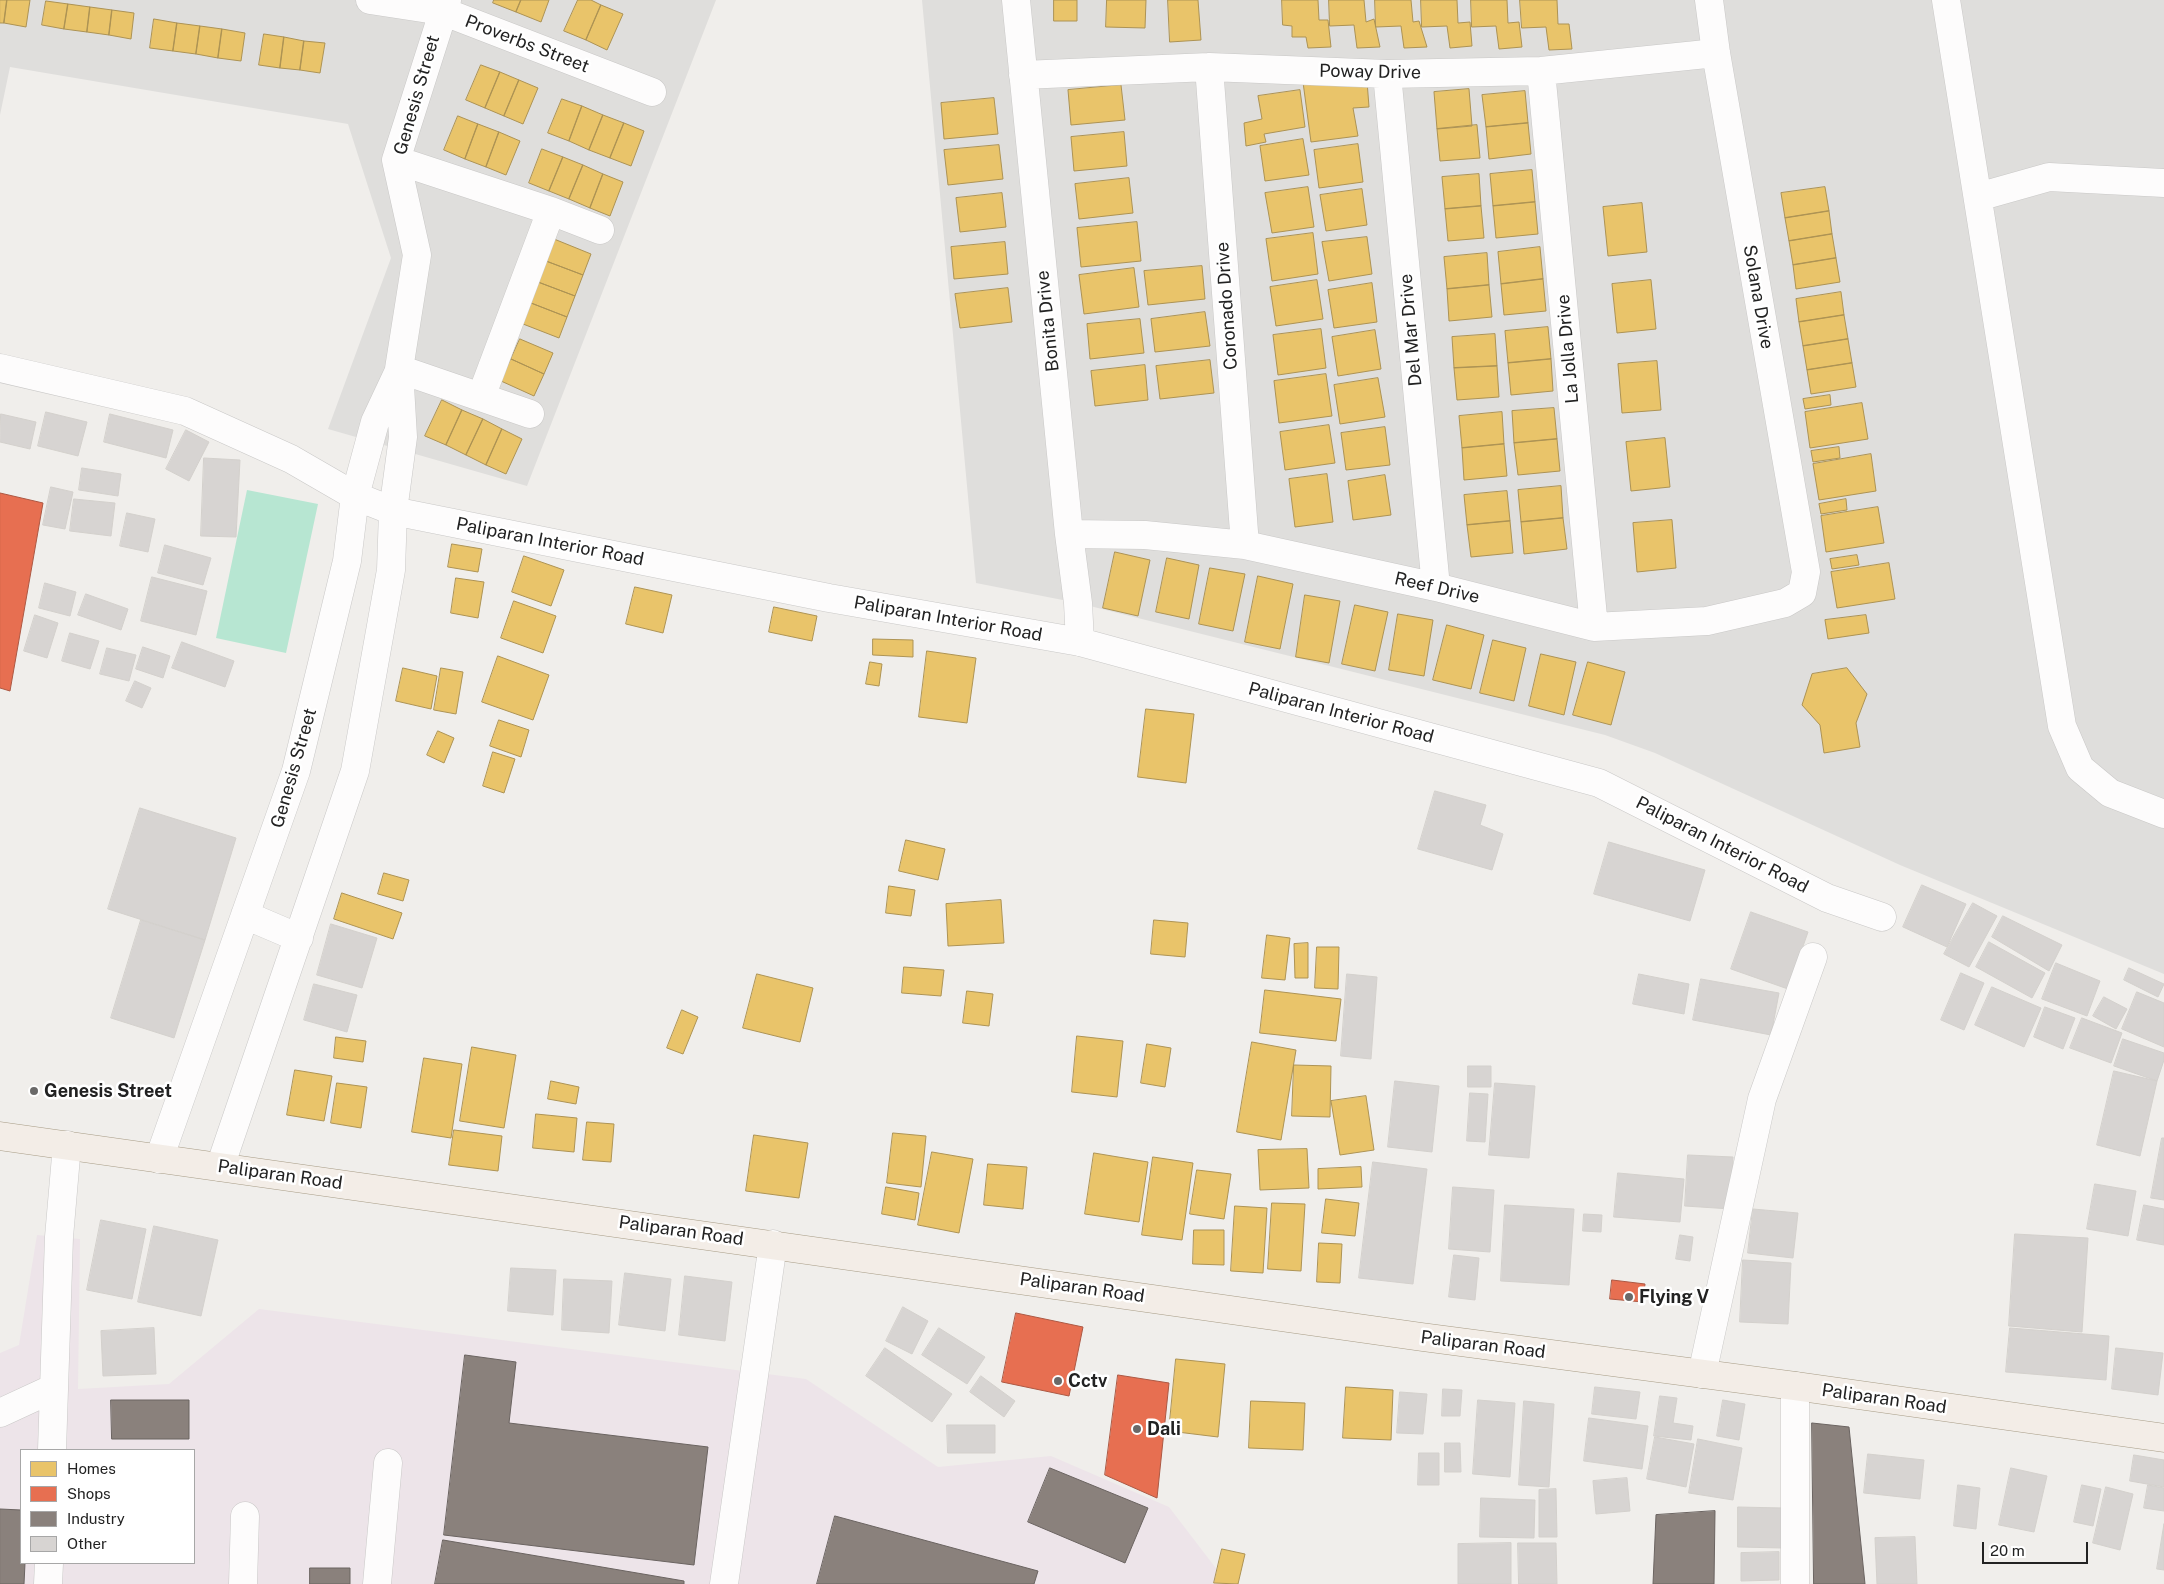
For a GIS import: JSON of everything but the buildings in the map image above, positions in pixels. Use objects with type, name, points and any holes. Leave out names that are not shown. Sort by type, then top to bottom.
[{"type":"main road","name":"Paliparan Road","points":[[0,1136],[1422,1337],[1795,1386],[2164,1438]]},
{"type":"street","name":"Proverbs Street","points":[[370,0],[444,6],[652,92]]},
{"type":"street","name":"Bonita Drive","points":[[1016,0],[1069,534],[1078,603],[1080,642]]},
{"type":"street","name":"Solana Drive","points":[[1709,0],[1716,53],[1806,572],[1802,593]]},
{"type":"street","points":[[1946,0],[2062,726],[2080,768],[2110,793],[2164,814]]},
{"type":"street","name":"Genesis Street","points":[[220,1167],[355,771],[391,570],[393,510],[403,437],[399,369],[417,255],[396,160],[444,6]]},
{"type":"street","name":"Poway Drive","points":[[1023,75],[1209,67],[1387,74],[1541,71],[1716,53]]},
{"type":"street","name":"Coronado Drive","points":[[1209,67],[1245,545]]},
{"type":"street","name":"La Jolla Drive","points":[[1541,71],[1594,627]]},
{"type":"street","name":"Del Mar Drive","points":[[1387,74],[1436,587]]},
{"type":"street","points":[[396,160],[551,211],[600,230]]},
{"type":"street","points":[[1978,197],[2049,177],[2164,183]]},
{"type":"street","points":[[481,397],[551,211]]},
{"type":"street","name":"Paliparan Interior Road","points":[[0,368],[185,411],[292,460],[355,496],[393,510],[829,598],[1080,642],[1599,782],[1827,898],[1882,918]]},
{"type":"street","name":"Genesis Street","points":[[158,1159],[296,772],[347,561],[355,496],[375,422],[399,369]]},
{"type":"street","points":[[399,369],[530,414]]},
{"type":"street","name":"Reef Drive","points":[[1069,534],[1145,535],[1245,545],[1436,587],[1594,627],[1707,621],[1785,603],[1802,593]]},
{"type":"street","points":[[245,915],[299,938]]},
{"type":"street","points":[[1702,1374],[1762,1100],[1813,957]]},
{"type":"street","points":[[52,1449],[59,1237],[67,1145]]},
{"type":"street","points":[[724,1584],[773,1244]]},
{"type":"street","points":[[1795,1386],[1795,1584]]},
{"type":"street","points":[[0,1413],[54,1388]]},
{"type":"street","points":[[378,1584],[388,1463]]},
{"type":"street","points":[[243,1584],[245,1516]]},
{"type":"street","points":[[48,1584],[49,1564]]},
{"type":"shaded area","points":[[0,0],[716,0],[527,486],[328,429],[391,258],[348,124],[10,67],[0,115]]},
{"type":"shaded area","points":[[922,0],[2164,0],[2164,974],[1900,865],[1655,753],[1605,735],[1078,603],[976,583]]},
{"type":"shaded area","points":[[37,1235],[80,1239],[78,1389],[169,1384],[259,1309],[806,1379],[938,1467],[1051,1456],[1169,1507],[1228,1584],[0,1584],[0,1353],[19,1345]]},
{"type":"green space","points":[[247,490],[318,504],[286,653],[216,638]]},
{"type":"place","name":"Genesis Street","points":[[34,1091]]},
{"type":"place","name":"Flying V","points":[[1629,1297]]},
{"type":"place","name":"Cctv","points":[[1058,1381]]},
{"type":"place","name":"Dali","points":[[1137,1429]]}]
